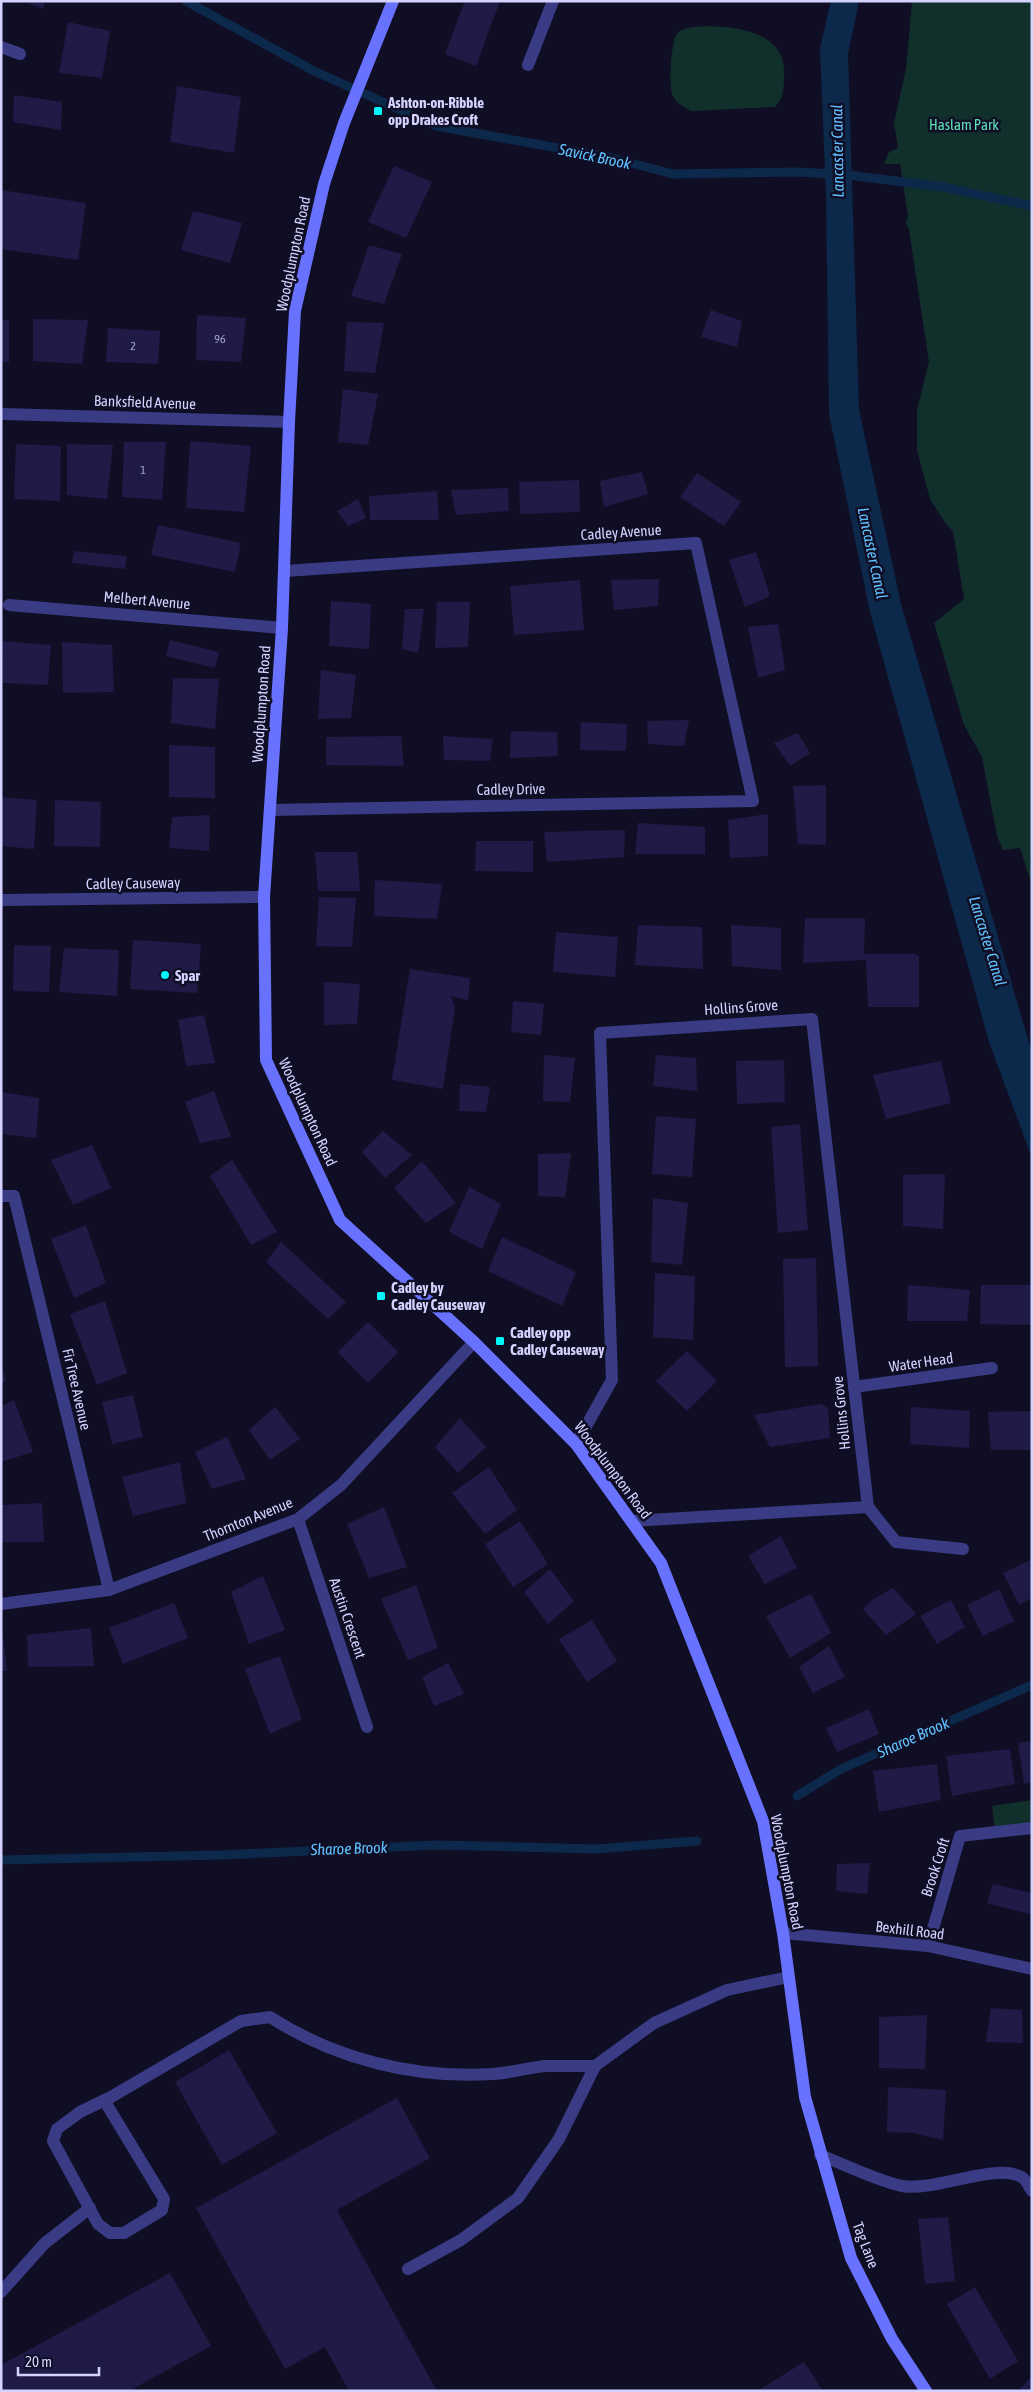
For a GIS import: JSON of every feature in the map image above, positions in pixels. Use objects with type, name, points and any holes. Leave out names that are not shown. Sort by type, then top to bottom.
[{"type":"main road","name":"Woodplumpton Road","points":[[393,1],[344,123],[324,184],[295,311],[282,628],[264,897],[266,1060],[340,1220],[474,1342],[576,1444],[662,1563],[763,1821],[783,1933],[805,2097]]},
{"type":"main road","name":"Tag Lane","points":[[805,2097],[820,2155],[851,2258],[892,2339],[926,2391]]},
{"type":"street","points":[[528,65],[552,1]]},
{"type":"street","points":[[1,47],[20,54]]},
{"type":"street","name":"Banksfield Avenue","points":[[1,414],[289,422]]},
{"type":"street","name":"Cadley Avenue","points":[[285,571],[696,544],[752,801]]},
{"type":"street","name":"Melbert Avenue","points":[[10,605],[282,628]]},
{"type":"street","name":"Cadley Drive","points":[[270,810],[752,801]]},
{"type":"street","name":"Cadley Causeway","points":[[1,900],[264,897]]},
{"type":"street","name":"Hollins Grove","points":[[576,1444],[612,1380],[600,1033],[812,1019],[868,1507]]},
{"type":"street","name":"Fir Tree Avenue","points":[[8,1196],[109,1590]]},
{"type":"street","name":"Thornton Avenue","points":[[1,1604],[109,1590],[298,1519],[340,1485],[474,1342]]},
{"type":"street","name":"Water Head","points":[[854,1387],[992,1368]]},
{"type":"street","points":[[632,1521],[868,1507],[896,1542],[963,1549]]},
{"type":"street","name":"Austin Crescent","points":[[298,1519],[367,1727]]},
{"type":"street","name":"Brook Croft","points":[[928,1946],[960,1836],[1032,1828]]},
{"type":"street","name":"Bexhill Road","points":[[783,1933],[928,1946],[1032,1970]]},
{"type":"street","points":[[408,2269],[461,2240],[518,2198],[559,2139],[595,2066],[662,2020],[727,1990],[789,1977]]},
{"type":"street","points":[[104,2100],[164,2199],[162,2210],[124,2232],[110,2233],[98,2224],[53,2142],[57,2128],[80,2112],[241,2021],[270,2017],[292,2031],[327,2047],[382,2065],[439,2073],[492,2074],[544,2066],[595,2066]]},
{"type":"street","points":[[820,2155],[902,2186],[926,2187],[980,2175],[1010,2173],[1024,2179],[1032,2191]]},
{"type":"street","points":[[1,2292],[45,2243],[90,2208]]},
{"type":"green space","name":"Haslam Park","points":[[912,1],[1032,1],[1032,886],[1020,848],[1003,850],[997,836],[982,757],[964,725],[934,623],[964,599],[953,531],[946,524],[930,499],[917,450],[917,410],[929,362],[909,229],[906,223],[908,216],[900,164],[884,164],[889,152],[898,148],[894,123],[906,69]]},
{"type":"green space","points":[[691,27],[734,28],[759,35],[770,42],[778,51],[783,63],[784,86],[778,104],[775,107],[691,111],[676,101],[671,91],[670,75],[675,38],[680,31]]},
{"type":"green space","points":[[1032,1800],[1032,1825],[995,1830],[992,1806]]},
{"type":"water","name":"Lancaster Canal","points":[[831,1],[859,1],[848,54],[859,410],[901,604],[1032,1053],[1032,1158],[989,1042],[870,612],[829,414],[826,195],[820,48]]},
{"type":"building","points":[[23,1],[45,1],[43,9]]},
{"type":"building","points":[[465,1],[500,1],[476,66],[445,54]]},
{"type":"building","points":[[68,22],[110,31],[102,78],[59,73]]},
{"type":"building","points":[[177,86],[241,97],[234,153],[170,142]]},
{"type":"building","points":[[14,95],[62,102],[61,130],[13,122]]},
{"type":"building","points":[[394,166],[432,182],[406,238],[368,222]]},
{"type":"building","points":[[1,190],[86,203],[78,260],[1,249]]},
{"type":"building","points":[[193,211],[242,223],[230,263],[181,250]]},
{"type":"building","points":[[369,245],[402,254],[384,304],[351,296]]},
{"type":"building","points":[[711,310],[742,321],[737,347],[701,337]]},
{"type":"building","points":[[197,315],[246,318],[241,362],[196,360]]},
{"type":"building","points":[[33,319],[88,320],[82,364],[33,361]]},
{"type":"building","points":[[1,320],[9,320],[9,362],[1,362]]},
{"type":"building","points":[[347,322],[384,323],[375,373],[344,371]]},
{"type":"building","points":[[108,328],[160,331],[158,364],[106,362]]},
{"type":"building","points":[[343,389],[378,394],[368,445],[338,442]]},
{"type":"building","points":[[190,441],[251,446],[244,512],[186,508]]},
{"type":"building","points":[[124,442],[166,442],[162,500],[122,497]]},
{"type":"building","points":[[16,444],[61,446],[60,501],[14,499]]},
{"type":"building","points":[[67,444],[113,445],[107,499],[67,495]]},
{"type":"building","points":[[642,472],[648,494],[604,507],[600,481]]},
{"type":"building","points":[[697,473],[741,502],[724,526],[680,497]]},
{"type":"building","points":[[579,480],[580,512],[520,514],[519,482]]},
{"type":"building","points":[[508,488],[509,511],[456,515],[451,490]]},
{"type":"building","points":[[437,491],[439,520],[370,520],[369,496]]},
{"type":"building","points":[[358,499],[366,518],[348,526],[337,511]]},
{"type":"building","points":[[158,525],[241,543],[235,572],[151,555]]},
{"type":"building","points":[[74,551],[127,556],[125,569],[72,563]]},
{"type":"building","points":[[756,552],[770,596],[745,607],[729,560]]},
{"type":"building","points":[[659,579],[658,606],[614,610],[611,580]]},
{"type":"building","points":[[580,580],[584,630],[514,635],[510,586]]},
{"type":"building","points":[[331,601],[371,604],[369,649],[329,646]]},
{"type":"building","points":[[437,602],[470,602],[468,647],[435,648]]},
{"type":"building","points":[[405,609],[424,609],[418,653],[402,649]]},
{"type":"building","points":[[778,624],[785,670],[758,678],[748,627]]},
{"type":"building","points":[[170,640],[219,652],[215,668],[166,656]]},
{"type":"building","points":[[2,641],[51,645],[48,685],[3,683]]},
{"type":"building","points":[[62,642],[112,645],[114,692],[63,693]]},
{"type":"building","points":[[321,670],[356,675],[351,718],[318,719]]},
{"type":"building","points":[[173,678],[219,679],[215,729],[171,723]]},
{"type":"building","points":[[689,720],[684,746],[648,744],[647,721]]},
{"type":"building","points":[[581,722],[627,724],[626,751],[580,750]]},
{"type":"building","points":[[511,731],[557,732],[558,756],[510,758]]},
{"type":"building","points":[[798,733],[810,753],[790,766],[774,743]]},
{"type":"building","points":[[401,736],[404,766],[326,765],[326,737]]},
{"type":"building","points":[[443,736],[493,739],[490,761],[444,760]]},
{"type":"building","points":[[169,745],[215,747],[215,798],[169,797]]},
{"type":"building","points":[[826,785],[826,845],[798,844],[793,786]]},
{"type":"building","points":[[1,797],[37,800],[34,849],[1,846]]},
{"type":"building","points":[[55,800],[101,802],[100,847],[54,846]]},
{"type":"building","points":[[768,814],[768,856],[730,858],[728,820]]},
{"type":"building","points":[[210,815],[209,851],[169,848],[172,817]]},
{"type":"building","points":[[638,823],[705,827],[705,854],[635,854]]},
{"type":"building","points":[[625,830],[624,857],[547,862],[544,832]]},
{"type":"building","points":[[476,841],[533,841],[533,872],[475,871]]},
{"type":"building","points":[[315,852],[357,852],[360,891],[318,891]]},
{"type":"building","points":[[375,880],[442,884],[437,919],[374,916]]},
{"type":"building","points":[[319,897],[356,898],[352,947],[316,946]]},
{"type":"building","points":[[805,918],[865,918],[864,954],[915,954],[919,956],[919,1007],[868,1007],[866,960],[803,963]]},
{"type":"building","points":[[638,925],[702,927],[703,969],[635,965]]},
{"type":"building","points":[[731,925],[781,928],[781,970],[732,966]]},
{"type":"building","points":[[556,932],[618,937],[615,977],[553,972]]},
{"type":"building","name":"Spar","points":[[133,940],[201,944],[197,993],[130,989]]},
{"type":"building","points":[[14,945],[51,946],[49,992],[13,991]]},
{"type":"building","points":[[64,948],[119,950],[117,996],[59,992]]},
{"type":"building","points":[[410,969],[470,978],[468,1000],[451,996],[455,1007],[443,1089],[392,1080]]},
{"type":"building","points":[[324,982],[360,984],[357,1024],[324,1025]]},
{"type":"building","points":[[513,1001],[544,1004],[541,1035],[511,1032]]},
{"type":"building","points":[[204,1015],[215,1063],[186,1066],[178,1020]]},
{"type":"building","points":[[544,1055],[575,1058],[570,1102],[543,1101]]},
{"type":"building","points":[[656,1055],[696,1058],[697,1091],[653,1086]]},
{"type":"building","points":[[784,1060],[785,1102],[737,1104],[736,1061]]},
{"type":"building","points":[[941,1061],[951,1103],[886,1119],[873,1075]]},
{"type":"building","points":[[460,1084],[490,1087],[486,1112],[459,1111]]},
{"type":"building","points":[[214,1091],[231,1137],[200,1143],[185,1102]]},
{"type":"building","points":[[1,1092],[39,1098],[36,1138],[1,1134]]},
{"type":"building","points":[[656,1116],[696,1119],[692,1177],[652,1174]]},
{"type":"building","points":[[800,1124],[808,1230],[778,1233],[771,1127]]},
{"type":"building","points":[[383,1131],[412,1155],[385,1178],[362,1152]]},
{"type":"building","points":[[92,1145],[111,1188],[73,1205],[51,1160]]},
{"type":"building","points":[[571,1153],[565,1197],[538,1196],[538,1154]]},
{"type":"building","points":[[232,1160],[277,1232],[251,1245],[210,1176]]},
{"type":"building","points":[[422,1161],[456,1203],[426,1223],[394,1188]]},
{"type":"building","points":[[945,1174],[943,1229],[903,1226],[903,1175]]},
{"type":"building","points":[[469,1187],[501,1204],[482,1249],[449,1232]]},
{"type":"building","points":[[653,1198],[688,1203],[682,1265],[651,1262]]},
{"type":"building","points":[[86,1225],[106,1283],[74,1298],[51,1239]]},
{"type":"building","points":[[502,1237],[576,1272],[562,1306],[488,1271]]},
{"type":"building","points":[[281,1242],[346,1302],[328,1319],[266,1262]]},
{"type":"building","points":[[816,1258],[818,1366],[785,1367],[783,1259]]},
{"type":"building","points":[[655,1273],[695,1276],[693,1340],[653,1337]]},
{"type":"building","points":[[908,1285],[970,1290],[967,1321],[907,1321]]},
{"type":"building","points":[[981,1285],[1032,1285],[1032,1325],[980,1324]]},
{"type":"building","points":[[105,1301],[127,1373],[97,1385],[70,1314]]},
{"type":"building","points":[[368,1322],[398,1352],[368,1383],[338,1352]]},
{"type":"building","points":[[687,1351],[717,1381],[687,1411],[656,1381]]},
{"type":"building","points":[[1,1361],[6,1382],[1,1382]]},
{"type":"building","points":[[133,1395],[143,1437],[112,1444],[102,1402]]},
{"type":"building","points":[[14,1400],[33,1452],[1,1462],[1,1406]]},
{"type":"building","points":[[821,1404],[828,1408],[830,1438],[770,1447],[754,1415]]},
{"type":"building","points":[[275,1407],[300,1439],[270,1460],[249,1430]]},
{"type":"building","points":[[911,1407],[970,1411],[969,1448],[910,1444]]},
{"type":"building","points":[[1032,1411],[1032,1450],[991,1450],[988,1412]]},
{"type":"building","points":[[460,1418],[486,1447],[458,1473],[435,1447]]},
{"type":"building","points":[[227,1437],[246,1479],[212,1489],[195,1452]]},
{"type":"building","points":[[180,1462],[186,1503],[133,1516],[122,1477]]},
{"type":"building","points":[[489,1467],[517,1510],[485,1534],[452,1493]]},
{"type":"building","points":[[42,1503],[44,1542],[1,1542],[1,1505]]},
{"type":"building","points":[[384,1507],[407,1567],[369,1578],[347,1524]]},
{"type":"building","points":[[520,1521],[548,1564],[513,1587],[485,1544]]},
{"type":"building","points":[[781,1536],[797,1568],[765,1584],[748,1556]]},
{"type":"building","points":[[1032,1559],[1032,1598],[1019,1605],[1003,1573]]},
{"type":"building","points":[[550,1569],[574,1601],[548,1624],[524,1592]]},
{"type":"building","points":[[263,1576],[285,1630],[249,1644],[231,1592]]},
{"type":"building","points":[[416,1585],[438,1648],[408,1660],[381,1599]]},
{"type":"building","points":[[893,1588],[916,1614],[886,1635],[863,1609],[872,1600]]},
{"type":"building","points":[[999,1589],[1014,1621],[983,1636],[967,1605]]},
{"type":"building","points":[[811,1594],[831,1633],[790,1658],[766,1616]]},
{"type":"building","points":[[951,1600],[965,1627],[937,1644],[920,1616]]},
{"type":"building","points":[[174,1603],[188,1638],[123,1664],[109,1628]]},
{"type":"building","points":[[592,1620],[617,1661],[587,1682],[559,1639]]},
{"type":"building","points":[[91,1628],[94,1666],[28,1667],[27,1635]]},
{"type":"building","points":[[1,1636],[3,1636],[7,1671],[1,1671]]},
{"type":"building","points":[[829,1646],[845,1677],[813,1693],[799,1667]]},
{"type":"building","points":[[280,1656],[302,1719],[270,1734],[245,1669]]},
{"type":"building","points":[[448,1663],[464,1694],[434,1706],[422,1677]]},
{"type":"building","points":[[869,1709],[879,1734],[837,1752],[826,1728]]},
{"type":"building","points":[[1032,1741],[1032,1782],[1024,1784],[1018,1743]]},
{"type":"building","points":[[1010,1749],[1015,1784],[952,1796],[946,1756]]},
{"type":"building","points":[[937,1764],[941,1800],[879,1812],[873,1771]]},
{"type":"building","points":[[870,1863],[867,1894],[836,1891],[837,1864]]},
{"type":"building","points":[[993,1884],[1032,1893],[1032,1915],[987,1903]]},
{"type":"building","points":[[991,2008],[1022,2010],[1023,2043],[986,2042]]},
{"type":"building","points":[[927,2015],[925,2069],[879,2068],[879,2017]]},
{"type":"building","points":[[229,2050],[277,2133],[222,2165],[175,2082]]},
{"type":"building","points":[[888,2087],[946,2090],[943,2140],[914,2133],[887,2132]]},
{"type":"building","points":[[397,2098],[430,2158],[337,2210],[437,2391],[349,2391],[325,2347],[285,2369],[196,2208]]},
{"type":"building","points":[[948,2217],[955,2281],[925,2284],[918,2219]]},
{"type":"building","points":[[170,2273],[211,2346],[129,2391],[1,2391],[1,2365]]},
{"type":"building","points":[[975,2287],[1018,2361],[990,2379],[947,2304]]},
{"type":"building","points":[[804,2362],[823,2391],[757,2391]]},
{"type":"building","points":[[1032,2376],[1032,2391],[1018,2391]]},
{"type":"waterway","name":"Savick Brook","points":[[186,1],[314,71],[436,126],[608,157],[673,174],[799,172],[848,175],[943,187],[1032,206]]},
{"type":"waterway","name":"Sharoe Brook","points":[[797,1796],[841,1769],[1032,1685]]},
{"type":"waterway","name":"Sharoe Brook","points":[[1,1860],[221,1855],[436,1845],[596,1849],[697,1841]]},
{"type":"place","name":"Ashton-on-Ribble opp Drakes Croft","points":[[378,111]]},
{"type":"place","name":"Spar","points":[[165,975]]},
{"type":"place","name":"Cadley by Cadley Causeway","points":[[381,1296]]},
{"type":"place","name":"Cadley opp Cadley Causeway","points":[[500,1341]]}]
